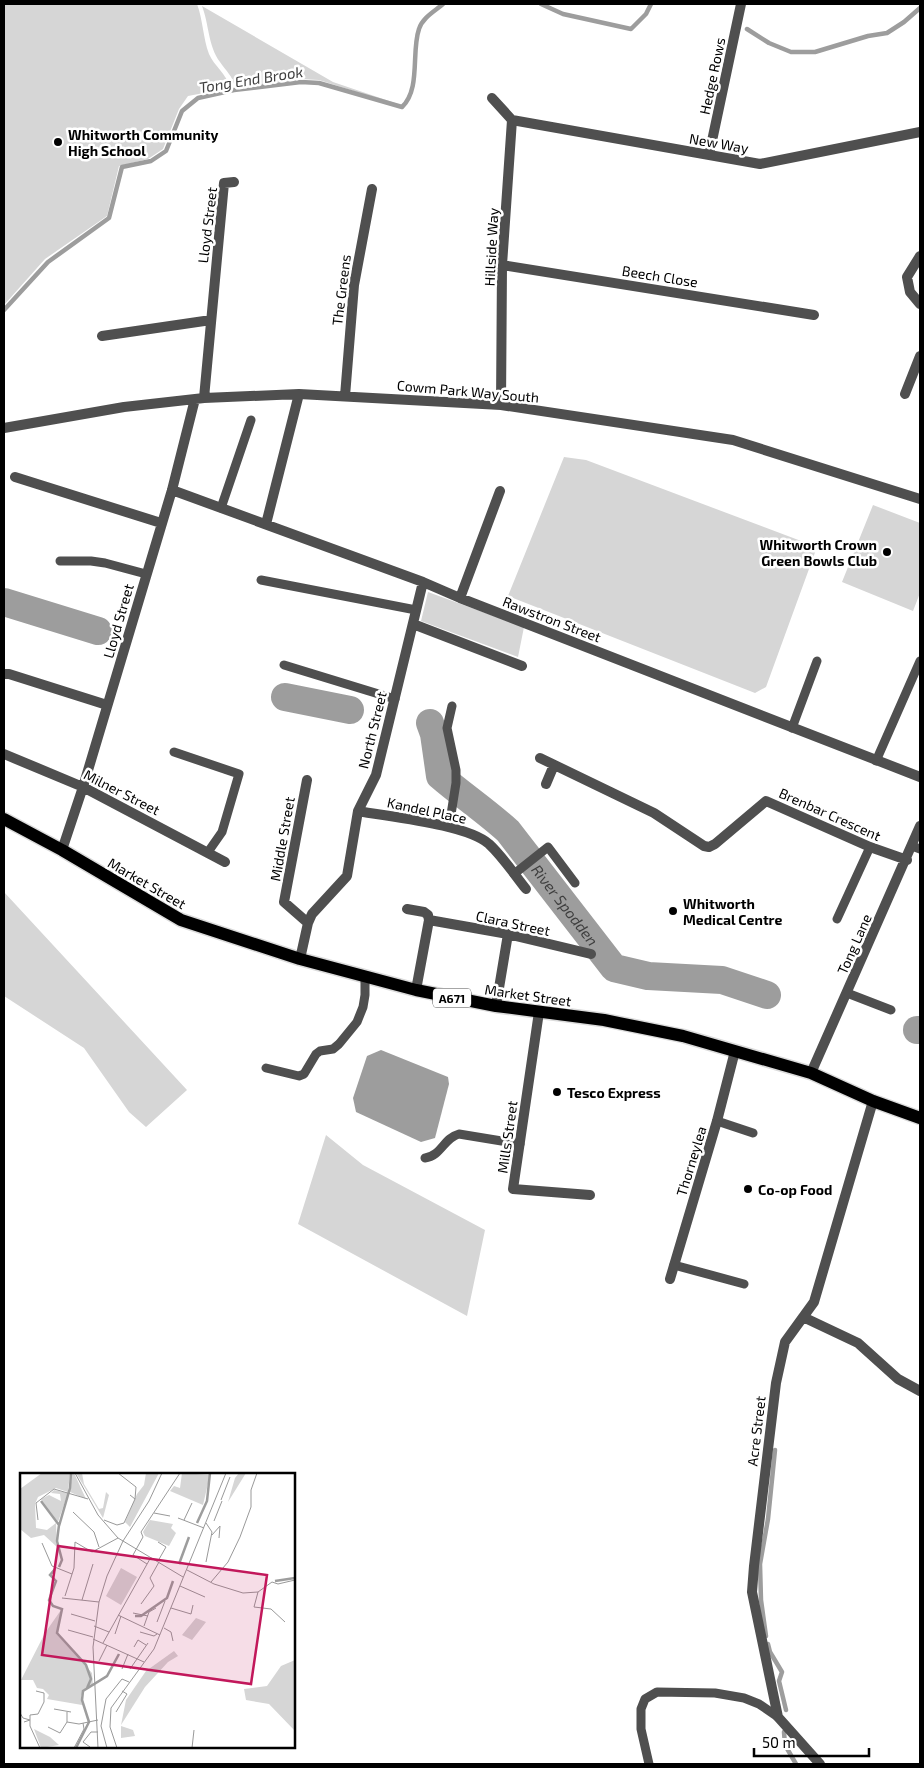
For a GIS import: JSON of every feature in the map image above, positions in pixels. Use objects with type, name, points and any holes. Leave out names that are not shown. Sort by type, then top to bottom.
[{"type":"main road","name":"Market Street","points":[[4,819],[62,850],[180,920],[300,959],[416,990],[496,1006],[604,1020],[683,1036],[811,1073],[873,1101],[920,1118]]},
{"type":"street","name":"Hedge Rows","points":[[709,154],[741,4]]},
{"type":"street","points":[[492,98],[512,120]]},
{"type":"street","name":"New Way","points":[[512,120],[760,164],[920,132]]},
{"type":"street","name":"Hillside Way","points":[[501,405],[502,265],[512,120]]},
{"type":"street","name":"Lloyd Street","points":[[62,850],[83,787],[200,399],[211,320],[224,183],[234,182]]},
{"type":"street","name":"The Greens","points":[[345,396],[354,286],[372,189]]},
{"type":"street","points":[[920,256],[907,277],[910,292],[920,304]]},
{"type":"street","name":"Beech Close","points":[[502,265],[814,315]]},
{"type":"street","points":[[102,336],[211,320]]},
{"type":"street","points":[[905,394],[920,356]]},
{"type":"street","points":[[266,524],[299,394]]},
{"type":"street","name":"Cowm Park Way South","points":[[4,428],[124,407],[200,399],[299,394],[501,405],[733,440],[920,499]]},
{"type":"street","points":[[15,477],[162,523]]},
{"type":"street","name":"Rawstron Street","points":[[172,490],[423,582],[920,777]]},
{"type":"street","points":[[460,598],[500,491]]},
{"type":"street","name":"North Street","points":[[300,959],[308,923],[318,907],[347,876],[358,811],[376,775],[423,582]]},
{"type":"street","points":[[413,624],[522,666]]},
{"type":"street","points":[[4,674],[107,706]]},
{"type":"street","name":"Milner Street","points":[[4,754],[83,787],[225,862]]},
{"type":"street","name":"Brenbar Crescent","points":[[540,758],[654,812],[704,846],[709,847],[715,844],[766,801],[870,847],[907,860]]},
{"type":"street","points":[[546,784],[554,765]]},
{"type":"street","name":"Middle Street","points":[[307,780],[284,902],[308,923]]},
{"type":"street","name":"Kandel Place","points":[[358,811],[449,828],[478,837],[518,871],[526,889]]},
{"type":"street","name":"Tong Lane","points":[[811,1073],[907,860],[916,847],[920,826]]},
{"type":"street","name":"Clara Street","points":[[406,910],[424,912],[428,915],[429,920],[508,934],[591,954]]},
{"type":"street","points":[[416,990],[429,920]]},
{"type":"street","points":[[496,1006],[508,934]]},
{"type":"street","name":"Mills Street","points":[[539,1012],[514,1189],[590,1195]]},
{"type":"street","name":"Thorneylea","points":[[670,1279],[717,1121],[735,1051]]},
{"type":"street","name":"Acre Street","points":[[778,1717],[752,1592],[776,1382],[785,1342],[814,1302],[873,1101]]},
{"type":"street","points":[[803,1317],[858,1343],[898,1379],[920,1391]]},
{"type":"street","points":[[778,1717],[820,1764]]},
{"type":"lane","points":[[221,508],[251,420]]},
{"type":"lane","points":[[60,561],[106,563],[146,574]]},
{"type":"lane","points":[[262,580],[416,610]]},
{"type":"lane","points":[[792,728],[817,661]]},
{"type":"lane","points":[[876,761],[920,661]]},
{"type":"lane","points":[[284,665],[394,699]]},
{"type":"lane","points":[[449,828],[456,782],[456,770],[447,728],[452,706]]},
{"type":"lane","points":[[174,752],[239,774],[222,832],[208,852]]},
{"type":"lane","points":[[518,871],[548,847],[575,883]]},
{"type":"lane","points":[[837,919],[870,847]]},
{"type":"lane","points":[[266,1068],[299,1076],[304,1074],[316,1054],[320,1051],[333,1049],[339,1044],[357,1022],[363,1007],[365,977]]},
{"type":"lane","points":[[847,993],[891,1010]]},
{"type":"lane","points":[[717,1121],[753,1133]]},
{"type":"lane","points":[[425,1158],[436,1155],[452,1136],[459,1134],[520,1144]]},
{"type":"lane","points":[[674,1265],[744,1284]]},
{"type":"lane","points":[[649,1764],[641,1729],[642,1709],[645,1699],[658,1692],[715,1693],[744,1698],[759,1704],[778,1717]]},
{"type":"shaded area","name":"Whitworth Community High School","points":[[4,4],[197,4],[209,54],[226,78],[230,88],[188,96],[179,109],[163,149],[148,159],[119,166],[107,216],[45,259],[4,305]]},
{"type":"shaded area","points":[[202,6],[333,82],[398,105],[319,80],[300,79],[235,88],[231,77],[213,49]]},
{"type":"shaded area","points":[[564,457],[586,460],[817,547],[766,687],[755,693],[508,596]]},
{"type":"shaded area","name":"Whitworth Crown Green Bowls Club","points":[[873,505],[920,523],[920,593],[913,611],[842,582]]},
{"type":"shaded area","points":[[428,592],[524,627],[518,657],[421,621]]},
{"type":"shaded area","points":[[4,892],[187,1090],[146,1127],[129,1112],[84,1048],[4,996]]},
{"type":"shaded area","points":[[381,1050],[448,1077],[449,1084],[435,1138],[421,1142],[356,1112],[353,1098],[367,1056]]},
{"type":"shaded area","points":[[326,1135],[363,1165],[485,1230],[467,1316],[298,1224]]},
{"type":"waterway","name":"Tong End Brook","points":[[4,310],[48,262],[109,218],[122,167],[151,161],[166,151],[182,111],[198,98],[234,90],[301,82],[319,83],[402,107],[412,90],[419,29],[426,18],[443,4]]},
{"type":"waterway","name":"Tong End Brook","points":[[541,4],[563,14],[631,29],[646,14],[651,4]]},
{"type":"waterway","name":"Tong End Brook","points":[[747,29],[769,43],[791,52],[815,52],[868,36],[887,33],[920,8]]},
{"type":"waterway","name":"River Spodden","points":[[4,602],[98,631]]},
{"type":"waterway","name":"River Spodden","points":[[285,697],[350,710]]},
{"type":"waterway","name":"River Spodden","points":[[430,723],[434,734],[440,776],[508,831],[614,968],[648,976],[722,980],[767,995]]},
{"type":"waterway","points":[[766,1636],[761,1600],[760,1564],[768,1519],[775,1450]]},
{"type":"waterway","points":[[768,1644],[770,1652],[782,1672],[779,1681],[786,1710]]},
{"type":"waterway","points":[[784,1732],[785,1745],[796,1764]]},
{"type":"place","name":"Whitworth Community High School","points":[[58,142]]},
{"type":"place","name":"Whitworth Crown Green Bowls Club","points":[[887,552]]},
{"type":"place","name":"Whitworth Medical Centre","points":[[673,911]]},
{"type":"place","name":"Tesco Express","points":[[557,1092]]},
{"type":"place","name":"Co-op Food","points":[[748,1189]]}]
